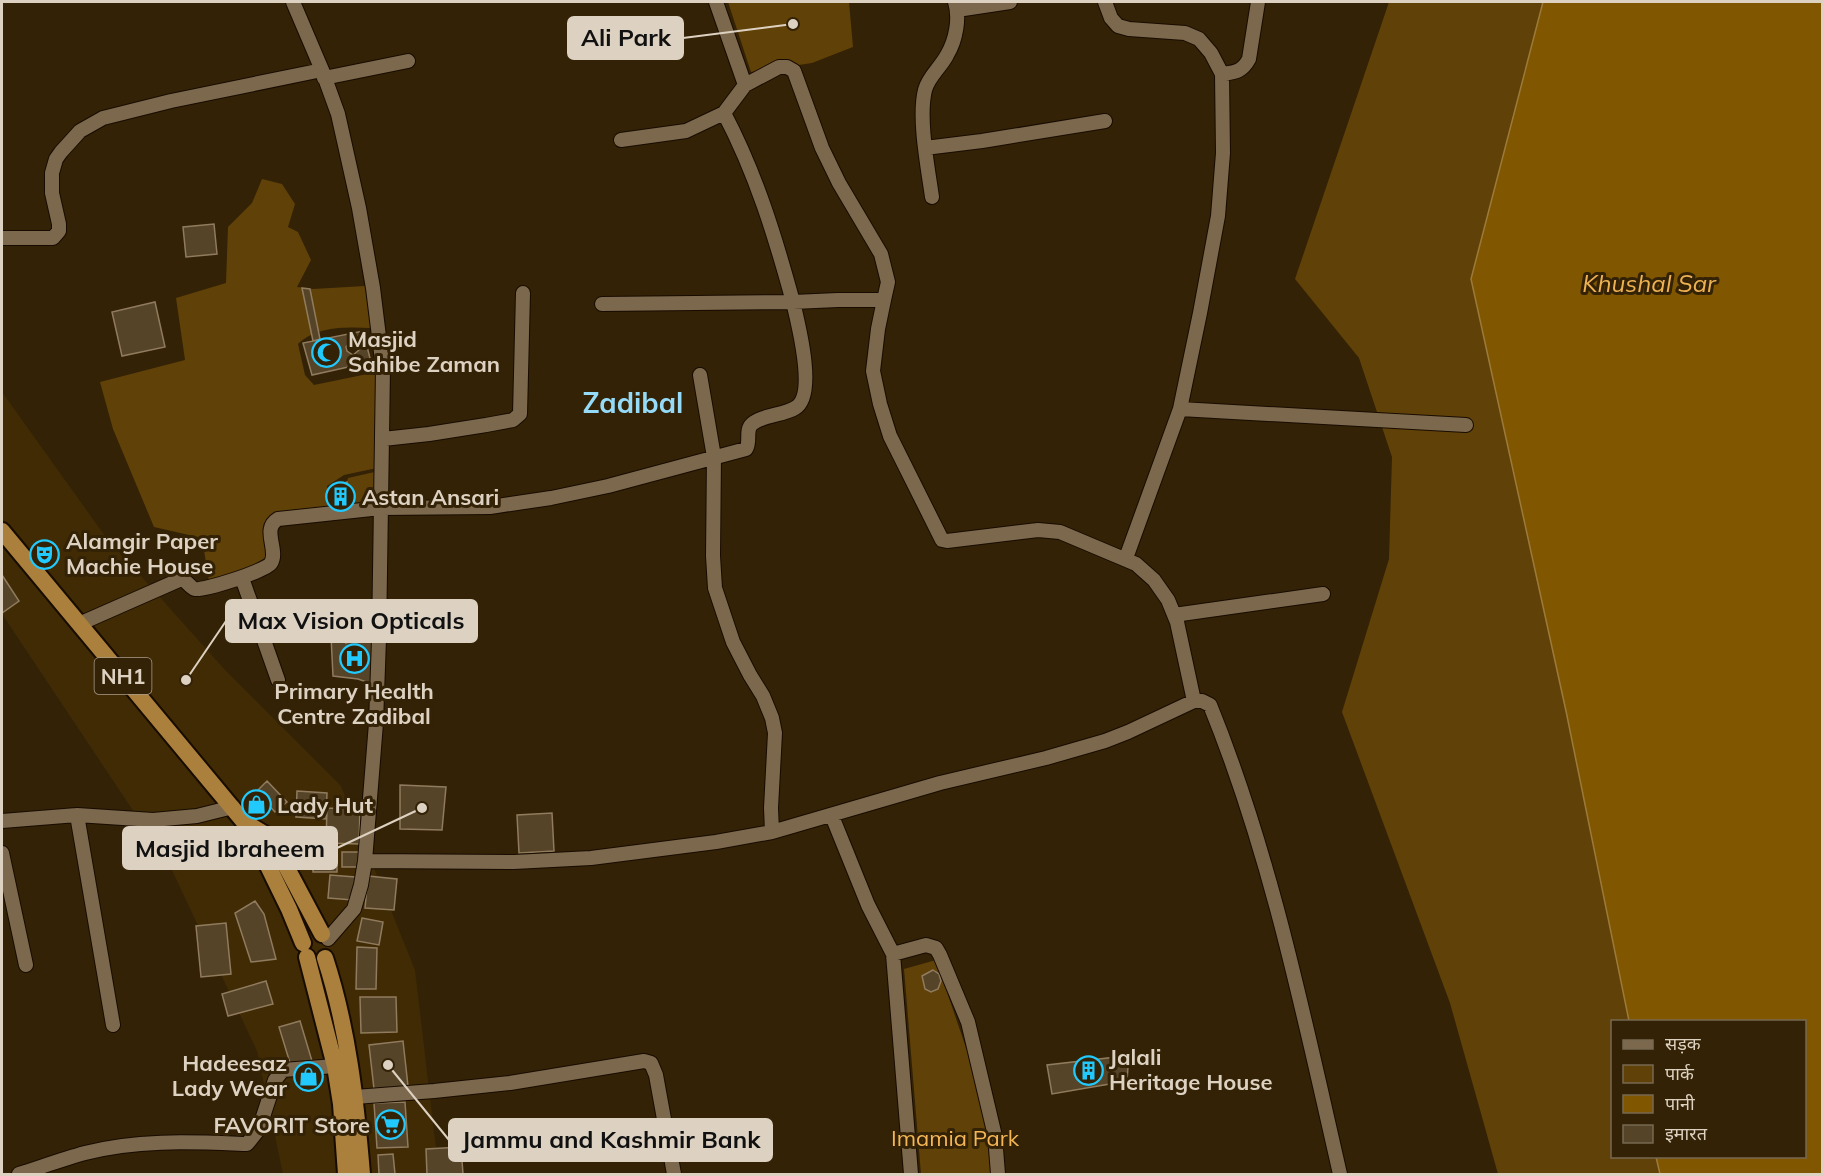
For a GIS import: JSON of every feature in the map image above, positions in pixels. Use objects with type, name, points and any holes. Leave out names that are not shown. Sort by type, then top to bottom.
[{"type":"highway","name":"NH1","points":[[2,531],[233,807],[244,822],[251,841],[268,866],[289,909],[305,950],[335,1066],[341,1104],[346,1174]]},
{"type":"highway","name":"NH1","points":[[244,822],[266,835],[279,852],[325,937]]},
{"type":"highway","points":[[315,933],[325,937],[330,946],[329,953],[319,961],[312,960],[305,950],[307,936],[315,933]]},
{"type":"highway","points":[[325,958],[342,1016],[351,1064],[362,1174]]},
{"type":"street","points":[[293,2],[323,74],[340,125],[359,208],[373,288],[383,369],[376,723],[365,861],[354,909],[325,937]]},
{"type":"street","points":[[716,2],[745,84]]},
{"type":"street","points":[[932,197],[925,148],[923,111],[925,89],[948,55],[955,35],[956,6],[1010,2]]},
{"type":"street","points":[[1105,2],[1111,18],[1118,26],[1129,29],[1185,33],[1199,39],[1211,53],[1222,74],[1223,153],[1218,216],[1200,313],[1180,409],[1126,558]]},
{"type":"street","points":[[1222,74],[1234,73],[1245,67],[1249,59],[1258,2]]},
{"type":"street","points":[[2,238],[53,238],[57,234],[59,224],[52,193],[52,172],[56,159],[80,131],[103,118],[171,101],[408,61]]},
{"type":"street","points":[[621,140],[686,131],[724,113],[745,84],[779,68],[787,67],[794,71],[822,148],[839,183],[881,254],[888,282],[878,329],[873,371],[880,404],[890,436],[942,540],[1038,530],[1060,532],[1136,564],[1154,580],[1168,600],[1177,622],[1194,700]]},
{"type":"street","points":[[79,624],[179,580],[184,580],[192,587],[199,589],[242,578],[271,563],[270,527],[278,519],[381,508],[490,507],[551,498],[608,486],[746,449],[751,424],[757,420],[797,408],[804,398],[806,384],[803,352],[780,253],[743,150],[724,113]]},
{"type":"street","points":[[925,148],[1106,121]]},
{"type":"street","points":[[383,439],[513,420],[520,414],[523,293]]},
{"type":"street","points":[[602,304],[884,300]]},
{"type":"street","points":[[700,375],[714,457],[715,588],[733,642],[763,696],[775,733],[772,832]]},
{"type":"street","points":[[1180,409],[1466,426]]},
{"type":"street","points":[[242,578],[278,680]]},
{"type":"street","points":[[1174,615],[1323,594]]},
{"type":"street","points":[[365,861],[514,862],[591,858],[716,842],[772,832],[940,783],[1046,758],[1105,741],[1194,700],[1202,701],[1210,705],[1246,803],[1304,1014],[1340,1174]]},
{"type":"street","points":[[2,821],[77,815],[153,820],[197,816],[233,807]]},
{"type":"street","points":[[77,815],[113,1025]]},
{"type":"street","points":[[832,816],[868,905],[893,954],[911,1174]]},
{"type":"street","points":[[2,853],[26,964]]},
{"type":"street","points":[[893,954],[926,945],[936,948],[940,955],[968,1022],[995,1136],[998,1174]]},
{"type":"street","points":[[355,1097],[510,1083],[644,1061],[651,1063],[654,1067],[674,1174]]},
{"type":"street","points":[[19,1174],[87,1153],[120,1147],[185,1142],[247,1144],[259,1130],[275,1080],[283,1070],[335,1066]]},
{"type":"shaded area","points":[[2,392],[105,536],[226,671],[341,786],[415,970],[439,1174],[283,1174],[257,1051],[170,866],[2,614]]},
{"type":"green space","points":[[728,2],[849,2],[853,47],[812,63],[751,72]]},
{"type":"green space","name":"Khushal Sar","points":[[1389,2],[1822,2],[1822,1174],[1498,1174],[1450,1003],[1342,712],[1389,559],[1392,457],[1359,358],[1295,279]]},
{"type":"green space","points":[[262,179],[282,184],[295,204],[288,227],[298,232],[311,260],[297,287],[313,289],[365,286],[371,328],[332,329],[314,334],[298,344],[305,375],[314,385],[377,372],[377,468],[344,475],[327,486],[331,509],[280,513],[265,522],[269,553],[264,563],[209,581],[202,538],[154,527],[113,429],[100,382],[185,360],[176,298],[226,283],[228,227],[252,203]]},
{"type":"green space","points":[[379,471],[379,506],[352,506],[348,478]]},
{"type":"green space","name":"Imamia Park","points":[[936,960],[976,1077],[992,1137],[994,1174],[921,1174],[904,969]]},
{"type":"water","name":"Khushal Sar","points":[[1543,2],[1822,2],[1822,1174],[1660,1174],[1656,1158],[1806,1158],[1806,1020],[1629,1020],[1566,711],[1471,279]]},
{"type":"building","points":[[214,224],[217,254],[186,257],[183,227]]},
{"type":"building","points":[[302,288],[310,289],[320,339],[313,341]]},
{"type":"building","points":[[155,302],[165,347],[122,356],[112,312]]},
{"type":"building","name":"Masjid Sahibe Zaman","points":[[363,331],[371,362],[312,375],[303,343]],"holes":[[[350,342],[358,343],[359,350],[353,355],[347,351],[346,347]]]},
{"type":"building","name":"Astan Ansari","points":[[347,482],[352,506],[335,509],[331,488]]},
{"type":"building","points":[[2,575],[19,601],[2,613]]},
{"type":"building","name":"Primary Health Centre Zadibal","points":[[331,636],[347,636],[346,643],[355,639],[377,639],[375,685],[358,679],[333,676]]},
{"type":"building","points":[[267,781],[287,802],[275,812],[256,792]]},
{"type":"building","points":[[400,785],[446,787],[442,830],[400,829]]},
{"type":"building","points":[[297,791],[327,793],[326,819],[296,817]]},
{"type":"building","points":[[327,808],[360,809],[359,844],[326,843]]},
{"type":"building","points":[[552,813],[554,851],[519,853],[517,815]]},
{"type":"building","points":[[337,848],[337,872],[313,872],[313,849]]},
{"type":"building","points":[[342,852],[359,852],[358,867],[342,867]]},
{"type":"building","points":[[330,875],[355,877],[353,900],[328,898]]},
{"type":"building","points":[[368,876],[397,879],[394,910],[365,908]]},
{"type":"building","points":[[255,901],[264,914],[276,959],[251,962],[235,913]]},
{"type":"building","points":[[362,918],[383,922],[379,945],[357,941]]},
{"type":"building","points":[[226,923],[231,974],[201,977],[196,926]]},
{"type":"building","points":[[357,947],[377,948],[376,989],[356,989]]},
{"type":"building","points":[[933,970],[939,974],[941,981],[938,989],[931,992],[925,989],[922,976]]},
{"type":"building","points":[[266,981],[273,1004],[228,1016],[222,994]]},
{"type":"building","points":[[360,997],[396,997],[397,1032],[361,1033]]},
{"type":"building","points":[[300,1021],[312,1061],[290,1063],[279,1027]]},
{"type":"building","points":[[403,1041],[408,1086],[374,1089],[369,1045]]},
{"type":"building","name":"Jalali Heritage House","points":[[1129,1053],[1127,1081],[1052,1094],[1047,1065],[1116,1057],[1117,1054]]},
{"type":"building","name":"FAVORIT Store","points":[[405,1102],[408,1147],[377,1148],[374,1103]]},
{"type":"building","points":[[461,1147],[463,1174],[427,1174],[426,1149]]},
{"type":"building","points":[[393,1154],[395,1174],[379,1174],[378,1155]]},
{"type":"place","name":"Ali Park","points":[[793,24]]},
{"type":"place","name":"Masjid Sahibe Zaman","points":[[327,352]]},
{"type":"place","name":"Astan Ansari","points":[[341,497]]},
{"type":"place","name":"Alamgir Paper Machie House","points":[[45,554]]},
{"type":"place","name":"Primary Health Centre Zadibal","points":[[354,659]]},
{"type":"place","name":"Max Vision Opticals","points":[[186,680]]},
{"type":"place","name":"Lady Hut","points":[[256,805]]},
{"type":"place","name":"Masjid Ibraheem","points":[[422,808]]},
{"type":"place","name":"Jammu and Kashmir Bank","points":[[388,1065]]},
{"type":"place","name":"Jalali Heritage House","points":[[1088,1070]]},
{"type":"place","name":"Hadeesaz Lady Wear","points":[[308,1076]]},
{"type":"place","name":"FAVORIT Store","points":[[391,1125]]},
{"type":"district","name":"Zadibal","points":[[633,402]]}]
